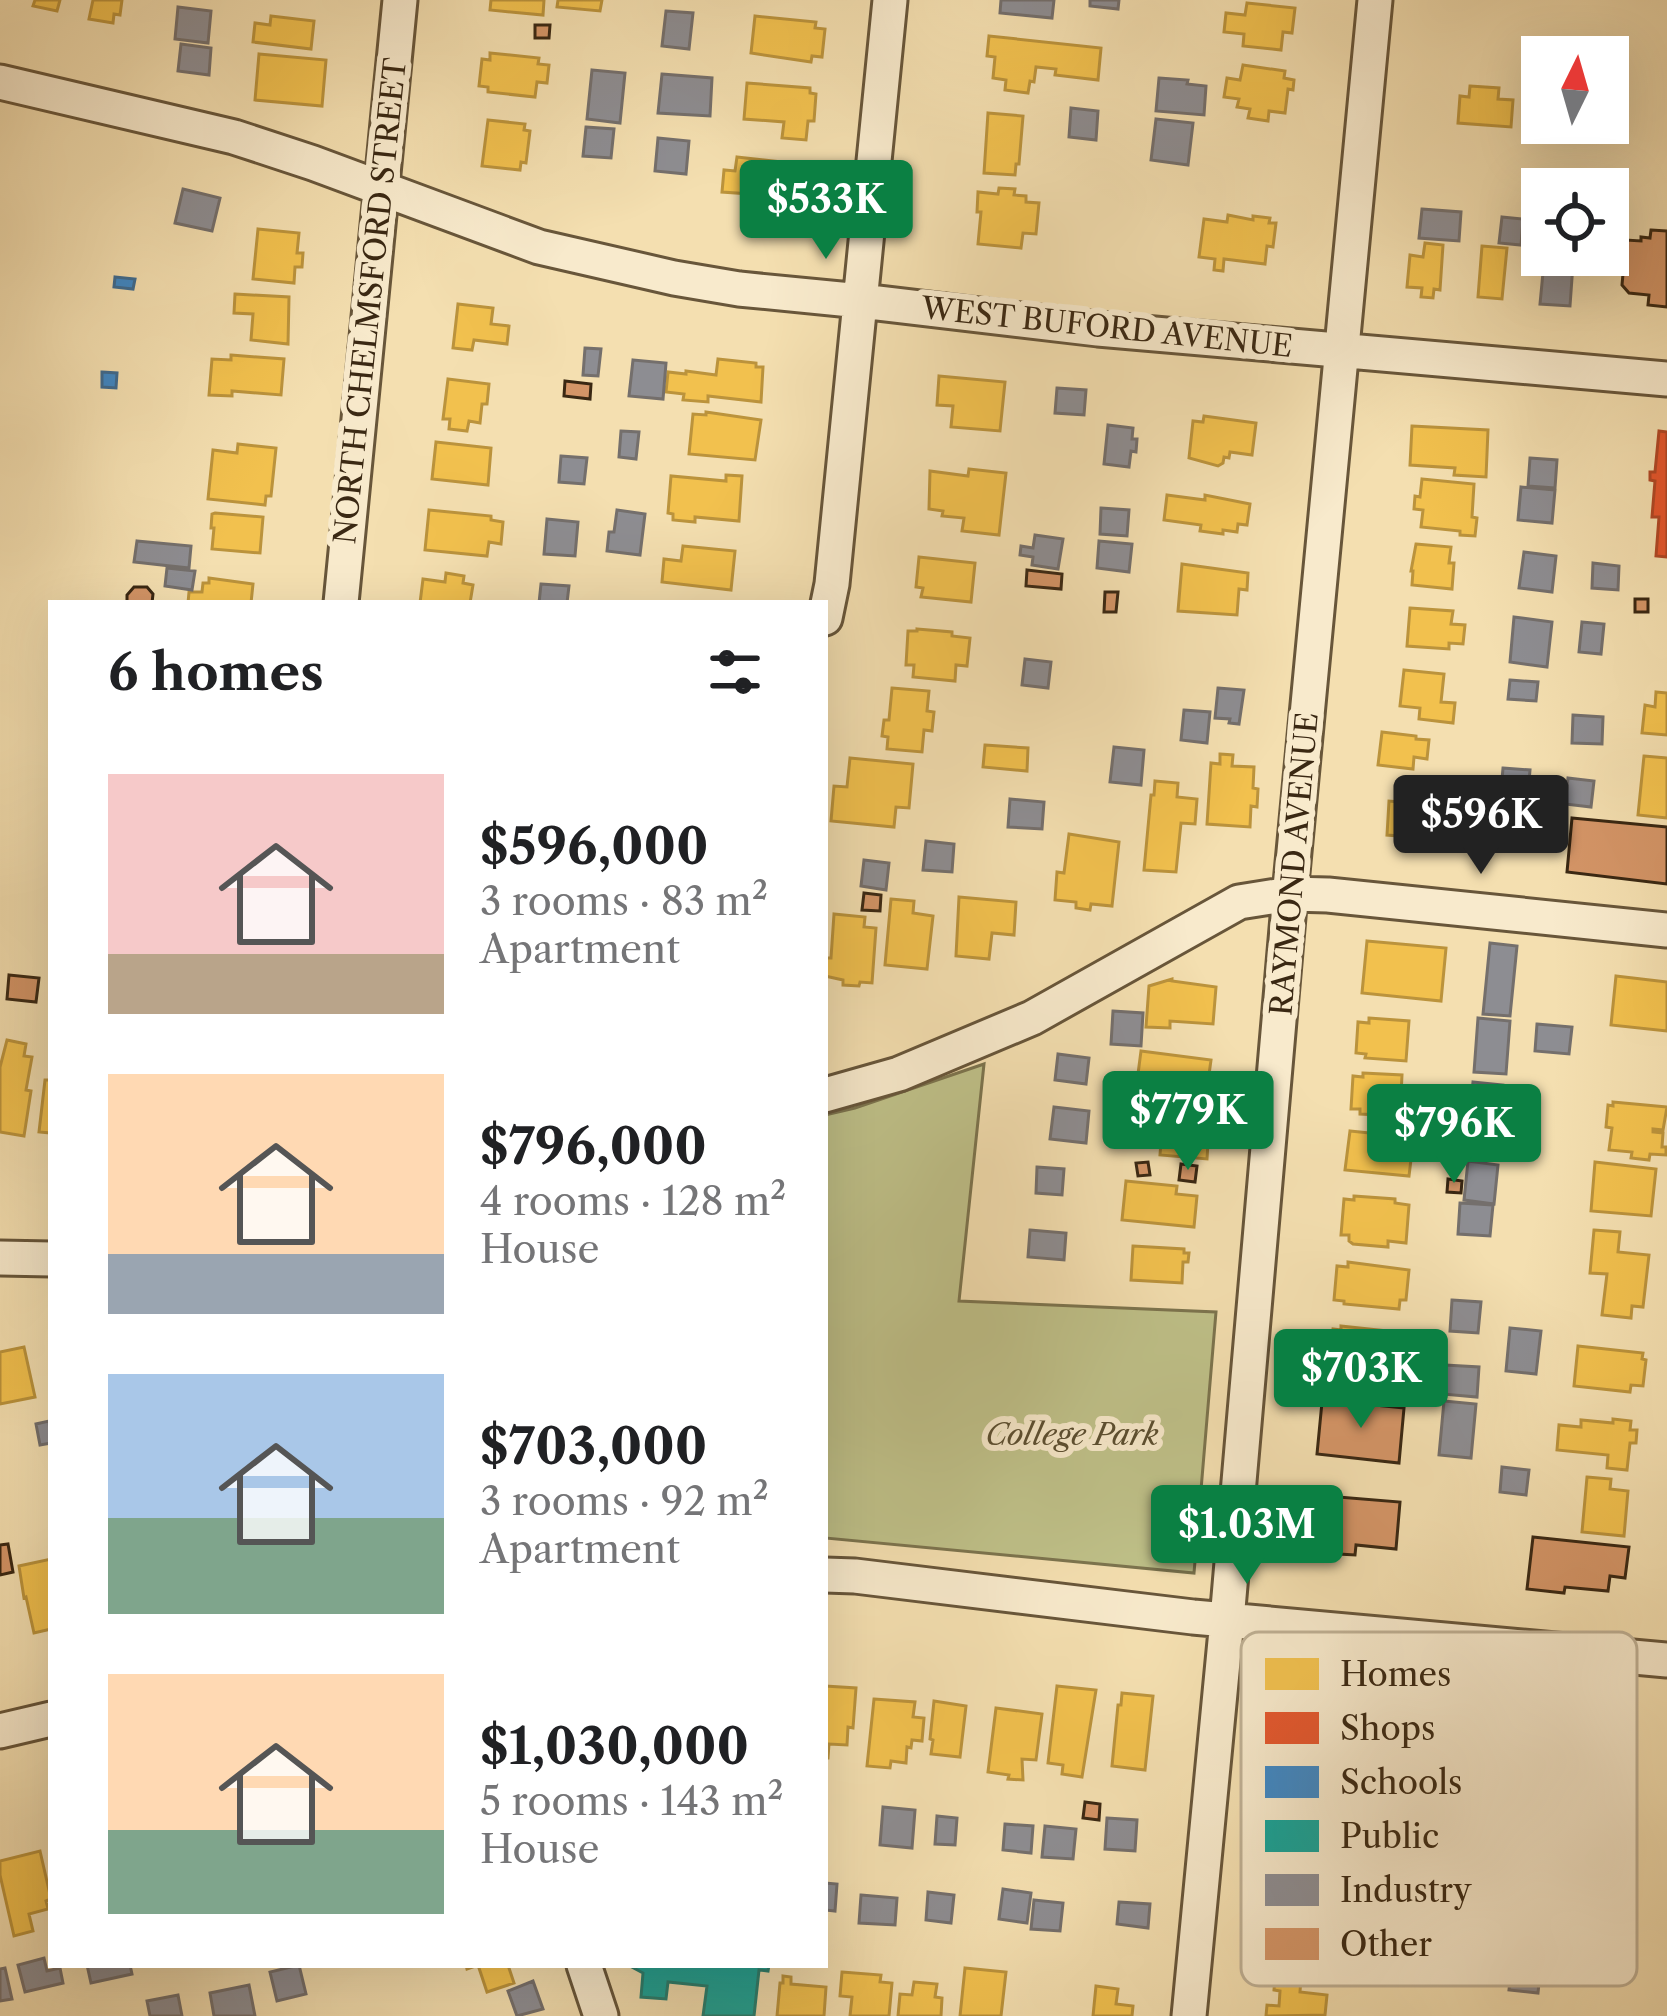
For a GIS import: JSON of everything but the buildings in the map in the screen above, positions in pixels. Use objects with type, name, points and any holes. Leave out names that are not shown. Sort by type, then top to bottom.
[{"type":"street","name":"NORTH CHELMSFORD STREET","points":[[341,600],[400,0]]},
{"type":"street","points":[[828,603],[890,0]]},
{"type":"street","name":"RAYMOND AVENUE","points":[[1190,2016],[1375,0]]},
{"type":"street","name":"WEST BUFORD AVENUE","points":[[0,82],[234,137],[539,247],[739,290],[1098,329],[1667,379]]},
{"type":"street","points":[[828,1094],[899,1074],[1033,1018],[1239,902],[1290,894],[1328,896],[1667,930]]},
{"type":"street","points":[[0,1258],[48,1259]]},
{"type":"street","points":[[828,1576],[1359,1632]]},
{"type":"street","points":[[1637,1657],[1667,1660]]},
{"type":"street","points":[[0,1731],[48,1720]]},
{"type":"street","points":[[585,1968],[601,2016]]},
{"type":"green space","name":"College Park","points":[[984,1064],[959,1301],[1216,1312],[1194,1573],[828,1538],[828,1114]]}]
